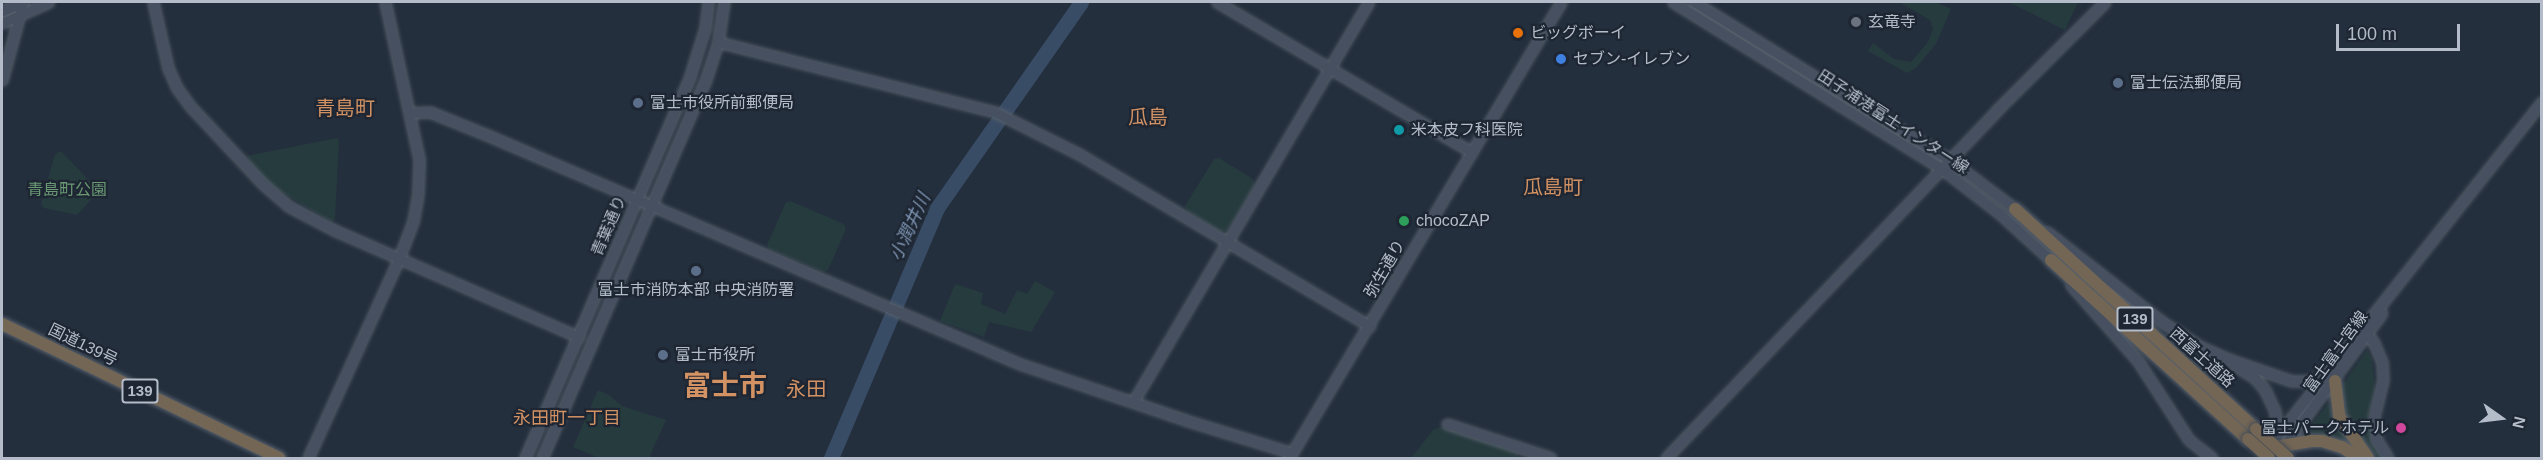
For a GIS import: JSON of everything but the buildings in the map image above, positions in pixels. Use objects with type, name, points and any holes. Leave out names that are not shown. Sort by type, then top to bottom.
[{"type":"highway","name":"西富士道路","points":[[2015,209],[2273,453]]},
{"type":"highway","name":"西富士道路","points":[[2052,260],[2273,453]]},
{"type":"highway","name":"国道139号","points":[[2,324],[279,459]]},
{"type":"highway","points":[[2329,379],[2339,416],[2368,459]]},
{"type":"highway","points":[[2273,453],[2322,441],[2342,447],[2359,459]]},
{"type":"street","points":[[2,80],[23,2]]},
{"type":"street","points":[[2,11],[23,2]]},
{"type":"street","points":[[2,23],[49,2]]},
{"type":"street","points":[[153,2],[168,68],[177,88],[190,106],[263,184],[288,206],[311,220],[579,337]]},
{"type":"street","points":[[308,459],[399,258],[412,222],[418,193],[419,159],[385,2]]},
{"type":"street","name":"青葉通り","points":[[525,459],[698,55],[708,2]]},
{"type":"street","name":"青葉通り","points":[[542,459],[705,82],[718,42],[724,2]]},
{"type":"street","points":[[1217,2],[1472,152]]},
{"type":"street","points":[[1133,402],[1369,2]]},
{"type":"street","name":"弥生通り","points":[[1290,456],[1370,326],[1561,2]]},
{"type":"street","name":"田子浦港富士インター線","points":[[1673,2],[1942,169],[2052,260],[2143,368],[2188,440],[2212,459]]},
{"type":"street","name":"田子浦港富士インター線","points":[[1694,2],[1950,160],[2171,328],[2215,353]]},
{"type":"street","points":[[1665,459],[1950,160],[2105,2]]},
{"type":"street","points":[[718,42],[995,112],[1077,153],[1370,326]]},
{"type":"street","name":"富士富士宮線","points":[[2273,453],[2541,102]]},
{"type":"street","points":[[410,112],[430,112],[1020,364],[1290,456]]},
{"type":"street","points":[[2364,333],[2382,362],[2383,380],[2374,417],[2376,439],[2388,459]]},
{"type":"street","points":[[2215,353],[2292,381],[2329,379]]},
{"type":"street","points":[[2215,353],[2255,378],[2265,390],[2275,411],[2273,453]]},
{"type":"street","points":[[1447,424],[1551,459]]},
{"type":"street","points":[[2188,440],[2197,459]]},
{"type":"green space","points":[[1899,2],[1935,2],[1951,9],[1936,44],[1916,68],[1907,73],[1868,51],[1873,43],[1894,59],[1911,62],[1928,42],[1933,29],[1930,20]]},
{"type":"green space","points":[[2008,2],[2078,2],[2065,30]]},
{"type":"green space","points":[[337,138],[339,140],[335,219],[332,222],[276,189],[250,164],[247,156]]},
{"type":"green space","name":"青島町公園","points":[[61,151],[99,191],[77,215],[44,208],[41,204],[55,154]]},
{"type":"green space","points":[[1219,158],[1253,179],[1255,185],[1227,230],[1221,232],[1187,211],[1185,206],[1214,159]]},
{"type":"green space","points":[[790,201],[844,224],[846,229],[828,270],[823,272],[769,249],[767,245],[786,202]]},
{"type":"green space","points":[[1035,281],[1055,292],[1031,332],[989,322],[984,337],[940,321],[955,284],[983,293],[981,304],[1005,314],[1017,290],[1027,294]]},
{"type":"green space","points":[[2367,350],[2372,358],[2375,388],[2368,417],[2374,440],[2383,458],[2375,458],[2340,408],[2341,387]]},
{"type":"green space","points":[[598,390],[609,395],[622,406],[666,420],[649,458],[599,458],[573,447]]},
{"type":"green space","points":[[2329,403],[2339,428],[2361,454],[2328,437],[2303,435]]},
{"type":"green space","points":[[1447,424],[1518,452],[1518,458],[1411,458],[1433,430]]},
{"type":"waterway","name":"小潤井川","points":[[831,458],[937,208],[1081,2]]},
{"type":"place","name":"玄竜寺","points":[[1856,22]]},
{"type":"place","name":"ビッグボーイ","points":[[1518,33]]},
{"type":"place","name":"セブン-イレブン","points":[[1561,59]]},
{"type":"place","name":"富士伝法郵便局","points":[[2118,83]]},
{"type":"place","name":"富士市役所前郵便局","points":[[638,103]]},
{"type":"place","name":"米本皮フ科医院","points":[[1399,130]]},
{"type":"place","name":"chocoZAP","points":[[1404,221]]},
{"type":"place","name":"富士市消防本部 中央消防署","points":[[696,271]]},
{"type":"place","name":"富士市役所","points":[[663,355]]},
{"type":"place","name":"富士パークホテル","points":[[2401,428]]},
{"type":"district","name":"青島町","points":[[345,108]]},
{"type":"district","name":"瓜島","points":[[1148,117]]},
{"type":"district","name":"瓜島町","points":[[1553,187]]},
{"type":"district","name":"富士市","points":[[725,386]]},
{"type":"district","name":"永田","points":[[806,389]]},
{"type":"district","name":"永田町一丁目","points":[[567,418]]}]
